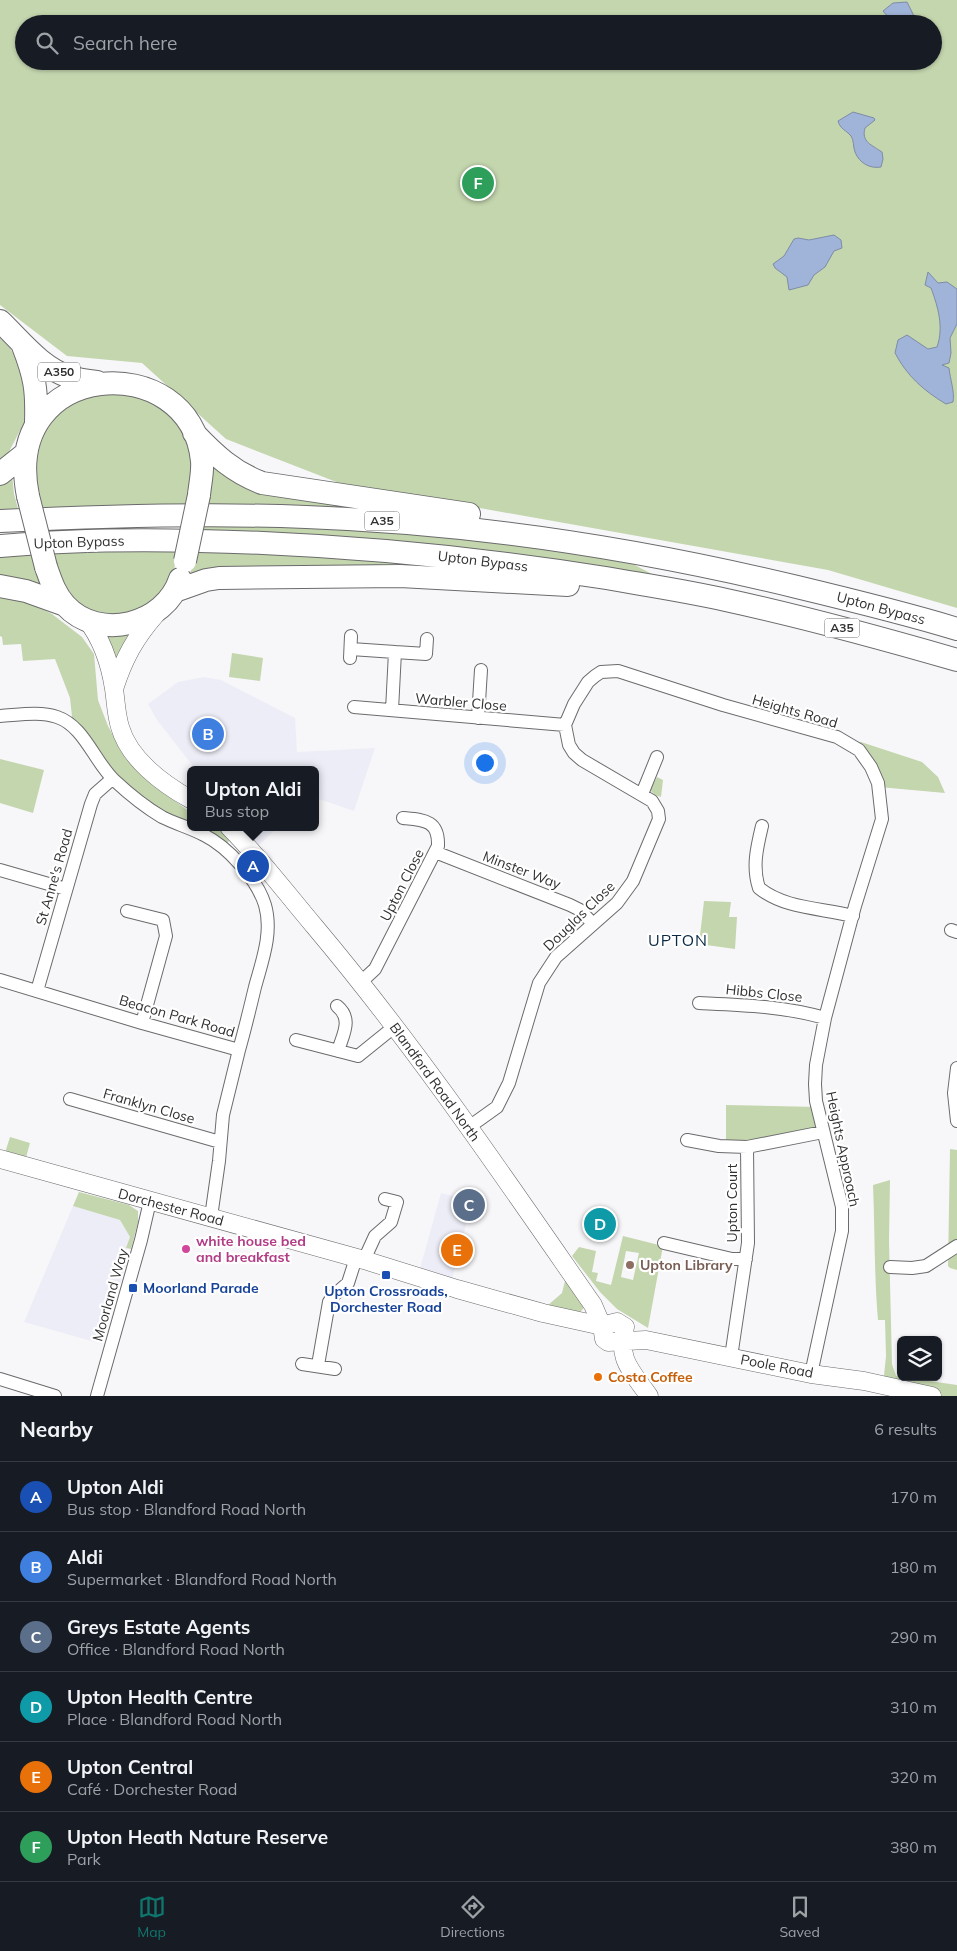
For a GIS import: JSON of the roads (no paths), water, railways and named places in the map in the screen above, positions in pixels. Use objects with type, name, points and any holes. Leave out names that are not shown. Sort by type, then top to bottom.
[{"type":"highway","name":"A350","points":[[0,321],[23,346],[52,368],[68,377],[101,383]]},
{"type":"highway","name":"A350","points":[[23,346],[34,378],[36,422]]},
{"type":"highway","points":[[0,586],[26,591],[64,605],[86,619],[99,623],[122,625],[158,612],[175,591],[185,561],[199,495],[202,462],[194,433],[182,414],[157,393],[134,385],[101,383],[66,395],[57,401],[36,422],[28,440],[24,474],[28,496],[46,567],[54,588],[64,605]]},
{"type":"highway","name":"A35","points":[[194,433],[226,465],[238,473],[262,483],[504,519],[615,539],[682,554],[760,578]]},
{"type":"highway","points":[[0,474],[26,453]]},
{"type":"highway","name":"Upton Bypass","points":[[0,521],[98,516],[235,515],[306,517],[431,525],[568,542],[656,556],[760,578],[957,629]]},
{"type":"highway","name":"Upton Bypass","points":[[0,546],[52,542],[168,539],[356,547],[552,570],[726,600],[821,622],[957,660]]},
{"type":"highway","name":"A35","points":[[175,591],[199,582],[219,578],[400,576],[609,588],[655,595],[726,600]]},
{"type":"main road","points":[[114,689],[128,652],[142,630],[158,612]]},
{"type":"main road","points":[[86,619],[97,633],[103,645],[114,689],[120,729],[130,749],[160,778],[187,798]]},
{"type":"main road","name":"Blandford Road North","points":[[232,831],[249,848],[361,982],[469,1127],[593,1305],[602,1326],[604,1339],[608,1342],[621,1342]]},
{"type":"main road","name":"Dorchester Road","points":[[0,1159],[360,1259],[511,1305],[602,1326]]},
{"type":"main road","name":"Poole Road","points":[[621,1342],[646,1340],[811,1374],[864,1381],[932,1396]]},
{"type":"main road","points":[[621,1342],[623,1357],[649,1396]]},
{"type":"street","points":[[351,636],[350,653],[395,652],[426,654],[427,639]]},
{"type":"street","points":[[392,710],[395,652]]},
{"type":"street","points":[[478,718],[481,670]]},
{"type":"street","name":"Heights Road","points":[[565,725],[574,704],[588,682],[601,672],[613,670],[723,705],[837,737],[859,750],[871,767],[878,784],[882,819],[852,916],[825,1018]]},
{"type":"street","name":"Warbler Close","points":[[354,707],[565,725]]},
{"type":"street","points":[[0,716],[37,714],[56,716],[73,726],[112,779],[132,797],[163,817],[187,828]]},
{"type":"street","name":"Douglas Close","points":[[469,1127],[497,1107],[509,1083],[539,983],[556,957],[617,903],[634,881],[659,815],[652,801],[577,757],[569,745],[565,725]]},
{"type":"street","points":[[642,794],[657,757]]},
{"type":"street","name":"St Anne's Road","points":[[37,991],[91,804],[95,794],[112,779]]},
{"type":"street","name":"Upton Close","points":[[361,982],[375,970],[438,846],[439,835],[432,825],[424,819],[403,818]]},
{"type":"street","points":[[762,826],[755,865],[759,888],[777,899],[852,916]]},
{"type":"street","points":[[194,831],[224,847],[256,886],[262,897],[268,919],[267,938],[239,1050]]},
{"type":"street","name":"Minster Way","points":[[435,852],[570,905],[580,910],[593,924]]},
{"type":"street","points":[[0,870],[66,889]]},
{"type":"street","points":[[127,911],[163,920],[166,936],[142,1023]]},
{"type":"street","name":"Beacon Park Road","points":[[0,980],[239,1050],[223,1116],[211,1217]]},
{"type":"street","name":"Hibbs Close","points":[[699,1003],[768,1006],[802,1011],[825,1018]]},
{"type":"street","points":[[338,1006],[345,1012],[347,1021],[338,1051]]},
{"type":"street","name":"Heights Approach","points":[[811,1374],[842,1231],[842,1207],[816,1100],[815,1084],[825,1018]]},
{"type":"street","points":[[296,1040],[358,1056],[394,1027]]},
{"type":"street","points":[[957,1068],[954,1093],[957,1121]]},
{"type":"street","name":"Franklyn Close","points":[[70,1099],[220,1142]]},
{"type":"street","points":[[687,1140],[719,1146],[747,1147],[823,1132]]},
{"type":"street","name":"Upton Court","points":[[730,1357],[748,1243],[747,1147]]},
{"type":"street","points":[[318,1365],[329,1302],[348,1283],[360,1259],[375,1236],[391,1222],[396,1202],[385,1199]]},
{"type":"street","name":"Moorland Way","points":[[97,1396],[141,1240],[150,1201]]},
{"type":"street","name":"Upton Court","points":[[664,1243],[732,1259],[746,1259]]},
{"type":"street","points":[[890,1267],[912,1268],[926,1266],[957,1246]]},
{"type":"street","points":[[302,1364],[335,1369]]},
{"type":"street","points":[[0,1379],[55,1396]]},
{"type":"water","points":[[907,2],[914,15],[887,15],[883,11],[893,3]]},
{"type":"water","points":[[853,112],[874,118],[875,120],[865,128],[864,133],[868,143],[882,152],[881,167],[869,166],[859,159],[855,152],[852,138],[839,124],[838,121]]},
{"type":"water","points":[[834,235],[841,240],[842,248],[834,251],[825,267],[814,275],[808,285],[789,290],[787,277],[775,268],[773,264],[784,256],[794,239],[809,240]]},
{"type":"water","points":[[928,272],[938,283],[947,282],[957,289],[957,324],[950,338],[951,353],[949,363],[942,365],[949,368],[953,394],[953,402],[946,404],[930,394],[917,382],[905,369],[895,353],[898,340],[907,335],[928,349],[937,347],[940,325],[936,302],[931,288],[925,285]]},
{"type":"place","name":"Upton Heath Nature Reserve","points":[[478,183]]},
{"type":"place","name":"Aldi","points":[[208,734]]},
{"type":"place","name":"Upton Aldi","points":[[253,866]]},
{"type":"place","name":"Greys Estate Agents","points":[[469,1205]]},
{"type":"place","name":"Upton Health Centre","points":[[600,1224]]},
{"type":"place","name":"white house bed and breakfast","points":[[186,1249]]},
{"type":"place","name":"Upton Central","points":[[457,1250]]},
{"type":"place","name":"Upton Library","points":[[630,1265]]},
{"type":"place","name":"Upton Crossroads, Dorchester Road","points":[[386,1275]]},
{"type":"place","name":"Moorland Parade","points":[[133,1288]]},
{"type":"place","name":"Costa Coffee","points":[[598,1377]]},
{"type":"district","name":"UPTON","points":[[678,940]]}]
